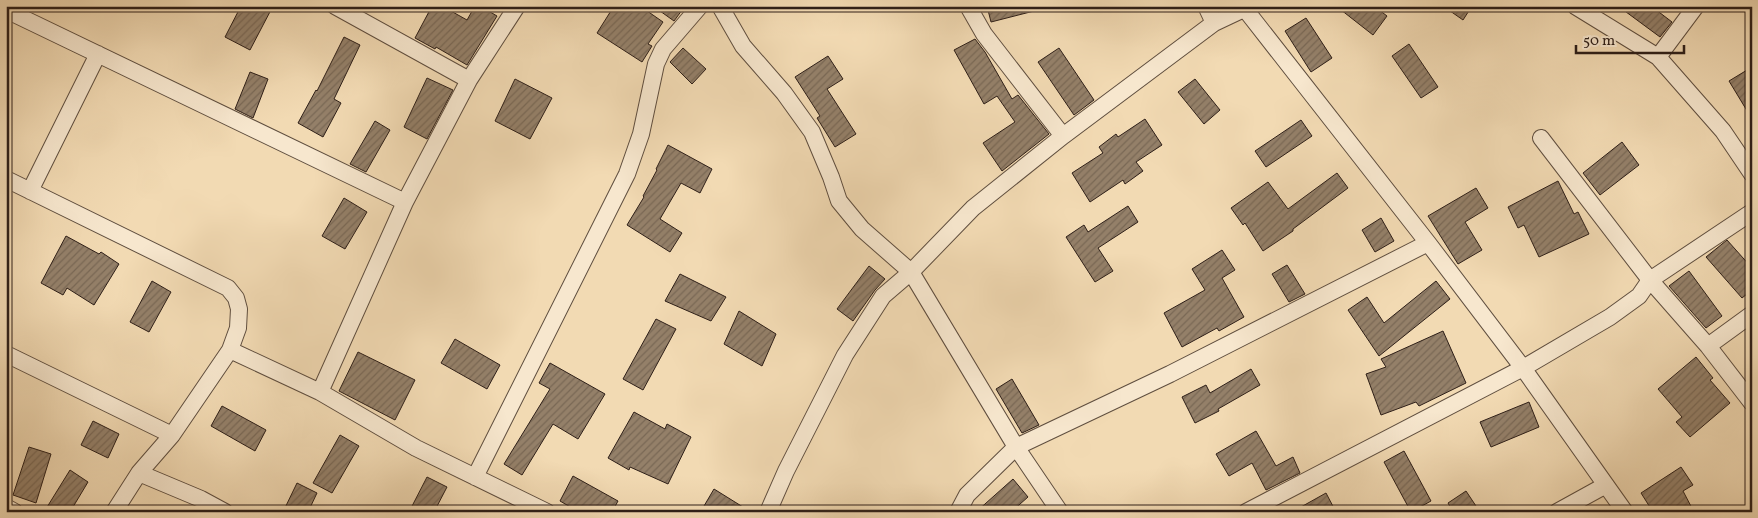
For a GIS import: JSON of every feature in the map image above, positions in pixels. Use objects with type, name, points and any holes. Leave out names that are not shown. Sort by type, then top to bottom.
[{"type":"street","points":[[336,6],[470,80]]},
{"type":"street","points":[[320,392],[405,202],[470,80],[517,6]]},
{"type":"street","points":[[475,477],[627,174],[641,134],[656,64],[664,49],[700,6]]},
{"type":"street","points":[[720,6],[743,46],[784,93],[812,132],[839,201],[862,229],[911,272],[1016,447],[1060,512]]},
{"type":"street","points":[[968,6],[984,34],[1063,136]]},
{"type":"street","points":[[1206,6],[1214,23]]},
{"type":"street","points":[[1576,6],[1658,57],[1723,131],[1752,174]]},
{"type":"street","points":[[1658,57],[1696,6]]},
{"type":"street","points":[[768,512],[786,471],[844,356],[882,296],[911,272],[973,208],[1063,136],[1214,23],[1248,8],[1523,368],[1625,512]]},
{"type":"street","points":[[6,10],[405,202]]},
{"type":"street","points":[[30,191],[98,54]]},
{"type":"street","points":[[1541,138],[1650,280],[1708,346],[1752,402]]},
{"type":"street","points":[[6,180],[228,288],[236,298],[239,309],[238,328],[230,350],[172,434],[139,473],[114,512]]},
{"type":"street","points":[[1246,512],[1523,368],[1610,317],[1639,296],[1650,280],[1752,212]]},
{"type":"street","points":[[958,512],[967,495],[1016,447],[1170,374],[1428,243]]},
{"type":"street","points":[[1708,346],[1752,314]]},
{"type":"street","points":[[230,350],[320,392],[416,448],[547,512]]},
{"type":"street","points":[[6,354],[172,434]]},
{"type":"street","points":[[139,473],[200,499],[225,512]]},
{"type":"street","points":[[1557,512],[1606,485]]},
{"type":"street","points":[[6,507],[15,512]]},
{"type":"building","points":[[241,6],[273,6],[250,50],[225,37]]},
{"type":"building","points":[[432,6],[442,6],[467,20],[475,6],[480,6],[497,16],[467,65],[436,47],[435,49],[415,38]]},
{"type":"building","points":[[614,6],[640,6],[663,22],[648,44],[652,46],[642,62],[597,33]]},
{"type":"building","points":[[653,6],[685,6],[674,21]]},
{"type":"building","points":[[987,6],[1037,6],[1038,10],[991,22]]},
{"type":"building","points":[[1336,6],[1374,6],[1387,16],[1373,35]]},
{"type":"building","points":[[1443,6],[1472,6],[1463,20]]},
{"type":"building","points":[[1618,6],[1651,6],[1672,22],[1660,37]]},
{"type":"building","points":[[1306,18],[1332,58],[1311,72],[1285,31]]},
{"type":"building","points":[[344,37],[360,45],[334,99],[341,103],[323,137],[298,123],[317,91]]},
{"type":"building","points":[[975,39],[985,52],[1012,99],[1018,95],[1049,134],[1002,171],[983,143],[1015,122],[997,96],[984,104],[954,50]]},
{"type":"building","points":[[1409,44],[1438,87],[1421,98],[1392,56]]},
{"type":"building","points":[[683,48],[706,69],[692,84],[670,62]]},
{"type":"building","points":[[1059,48],[1094,100],[1074,115],[1038,62]]},
{"type":"building","points":[[828,56],[843,79],[827,89],[856,134],[835,147],[817,118],[820,116],[795,77]]},
{"type":"building","points":[[1752,67],[1752,119],[1729,81]]},
{"type":"building","points":[[250,72],[268,79],[253,118],[235,109]]},
{"type":"building","points":[[427,78],[453,90],[427,139],[404,127]]},
{"type":"building","points":[[515,79],[552,98],[530,139],[495,121]]},
{"type":"building","points":[[1195,79],[1220,110],[1204,124],[1178,92]]},
{"type":"building","points":[[1145,119],[1162,145],[1136,162],[1143,171],[1125,184],[1123,180],[1090,202],[1072,173],[1103,153],[1099,147],[1116,134],[1118,137]]},
{"type":"building","points":[[1301,120],[1312,136],[1266,167],[1255,151]]},
{"type":"building","points":[[375,121],[390,130],[366,172],[350,164]]},
{"type":"building","points":[[1622,142],[1639,165],[1600,195],[1583,173]]},
{"type":"building","points":[[668,145],[712,169],[700,193],[681,183],[660,219],[682,233],[670,252],[627,225],[644,197]]},
{"type":"building","points":[[1337,173],[1348,188],[1293,229],[1293,231],[1263,251],[1245,223],[1243,225],[1231,208],[1268,182],[1288,209]]},
{"type":"building","points":[[1558,181],[1574,214],[1578,212],[1589,234],[1539,257],[1524,225],[1518,228],[1508,207]]},
{"type":"building","points":[[1476,188],[1488,208],[1465,222],[1482,250],[1458,264],[1428,216]]},
{"type":"building","points":[[344,198],[367,212],[345,249],[322,236]]},
{"type":"building","points":[[1128,206],[1138,222],[1098,248],[1113,271],[1095,282],[1066,237],[1084,225],[1088,232]]},
{"type":"building","points":[[1381,218],[1394,241],[1375,252],[1362,230]]},
{"type":"building","points":[[66,236],[99,254],[101,252],[119,264],[94,305],[67,288],[63,295],[41,283]]},
{"type":"building","points":[[1727,240],[1752,268],[1752,290],[1742,298],[1706,257]]},
{"type":"building","points":[[1222,250],[1235,270],[1222,278],[1244,317],[1219,331],[1217,328],[1182,347],[1164,313],[1205,290],[1192,269]]},
{"type":"building","points":[[1287,265],[1305,294],[1289,302],[1272,274]]},
{"type":"building","points":[[869,266],[885,279],[853,321],[837,309]]},
{"type":"building","points":[[1689,271],[1722,316],[1706,328],[1669,286]]},
{"type":"building","points":[[680,274],[726,297],[711,321],[665,301]]},
{"type":"building","points":[[152,281],[171,292],[149,332],[130,322]]},
{"type":"building","points":[[1436,281],[1450,299],[1379,356],[1348,310],[1367,297],[1384,323]]},
{"type":"building","points":[[739,311],[776,334],[762,366],[724,344]]},
{"type":"building","points":[[656,319],[676,329],[643,390],[623,379]]},
{"type":"building","points":[[1443,331],[1466,383],[1419,406],[1416,402],[1381,415],[1366,374],[1386,367],[1381,359]]},
{"type":"building","points":[[455,339],[500,365],[487,389],[441,363]]},
{"type":"building","points":[[358,352],[415,380],[395,420],[339,391]]},
{"type":"building","points":[[1696,357],[1713,378],[1710,380],[1730,403],[1690,437],[1676,422],[1682,417],[1658,389]]},
{"type":"building","points":[[550,363],[605,394],[578,439],[553,424],[522,475],[504,464],[550,389],[539,383]]},
{"type":"building","points":[[1251,369],[1260,385],[1218,409],[1219,411],[1195,423],[1182,397],[1206,385],[1210,393]]},
{"type":"building","points":[[1012,379],[1039,425],[1022,433],[996,389]]},
{"type":"building","points":[[1529,402],[1539,427],[1491,447],[1480,422]]},
{"type":"building","points":[[222,406],[266,430],[255,451],[211,426]]},
{"type":"building","points":[[634,412],[665,429],[667,424],[691,437],[668,484],[630,467],[629,470],[608,458]]},
{"type":"building","points":[[93,421],[119,434],[108,458],[81,445]]},
{"type":"building","points":[[1256,431],[1276,466],[1293,457],[1300,473],[1266,490],[1252,463],[1229,476],[1216,454]]},
{"type":"building","points":[[340,435],[359,446],[332,493],[313,483]]},
{"type":"building","points":[[29,447],[51,454],[36,503],[13,495]]},
{"type":"building","points":[[1404,451],[1431,501],[1411,512],[1384,462]]},
{"type":"building","points":[[1681,467],[1693,485],[1683,491],[1694,512],[1653,512],[1641,493]]},
{"type":"building","points":[[70,470],[88,482],[70,512],[44,512]]},
{"type":"building","points":[[573,476],[618,501],[612,512],[579,512],[560,501]]},
{"type":"building","points":[[427,477],[447,487],[434,512],[409,512]]},
{"type":"building","points":[[1013,479],[1028,497],[1011,512],[976,512]]},
{"type":"building","points":[[297,483],[317,493],[308,512],[283,512]]},
{"type":"building","points":[[714,489],[751,512],[713,512],[704,506]]},
{"type":"building","points":[[1466,491],[1480,512],[1453,512],[1448,503]]},
{"type":"building","points":[[1326,493],[1336,512],[1292,512]]}]
